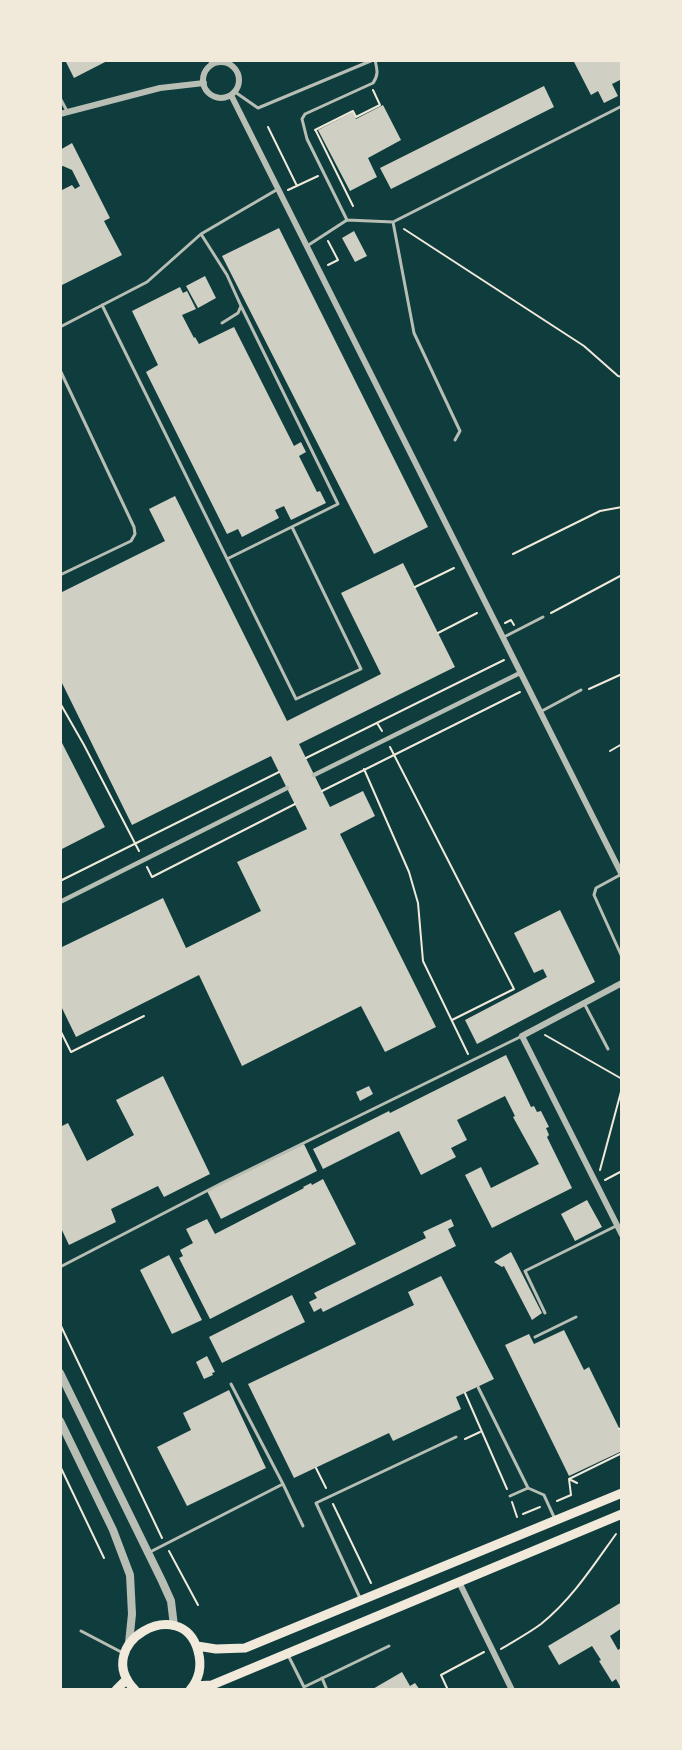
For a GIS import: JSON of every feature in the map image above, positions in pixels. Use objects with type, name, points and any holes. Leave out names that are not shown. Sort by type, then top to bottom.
[{"type":"main road","points":[[197,1646],[216,1649],[245,1648],[622,1493]]},
{"type":"main road","points":[[192,1688],[212,1685],[622,1514]]},
{"type":"main road","points":[[135,1690],[127,1679],[124,1654],[129,1643],[138,1633],[148,1627],[161,1624],[183,1630],[197,1646],[201,1660],[200,1674],[192,1688]]},
{"type":"main road","points":[[116,1690],[127,1679]]},
{"type":"street","points":[[210,62],[230,62],[234,67],[239,76],[238,87],[233,93],[225,98],[214,96],[206,88],[204,75],[210,62]]},
{"type":"street","points":[[63,113],[160,88],[204,83]]},
{"type":"street","points":[[233,93],[279,192],[622,875]]},
{"type":"street","points":[[314,775],[520,673]]},
{"type":"street","points":[[60,902],[287,788]]},
{"type":"street","points":[[622,983],[522,1036],[622,1234]]},
{"type":"street","points":[[60,1373],[171,1601],[174,1626]]},
{"type":"street","points":[[60,1422],[113,1530],[130,1575],[132,1614],[129,1643]]},
{"type":"street","points":[[459,1582],[512,1690]]},
{"type":"lane","points":[[233,93],[258,108],[374,60],[377,78],[370,84],[305,114],[302,119],[307,139],[348,220]]},
{"type":"lane","points":[[60,98],[63,113]]},
{"type":"lane","points":[[307,246],[348,220],[393,222],[622,106]]},
{"type":"lane","points":[[60,327],[147,282],[201,234],[279,192]]},
{"type":"lane","points":[[393,222],[414,333],[460,431],[454,440]]},
{"type":"lane","points":[[201,234],[226,275],[338,504],[227,559]]},
{"type":"lane","points":[[102,305],[296,699],[361,669],[292,527]]},
{"type":"lane","points":[[222,323],[238,313],[241,306]]},
{"type":"lane","points":[[60,370],[134,527],[135,534],[131,541],[60,575]]},
{"type":"lane","points":[[503,638],[543,617]]},
{"type":"lane","points":[[540,712],[581,692]]},
{"type":"lane","points":[[622,875],[594,891],[622,957]]},
{"type":"lane","points":[[584,1003],[608,1049]]},
{"type":"lane","points":[[60,1267],[222,1183],[522,1036]]},
{"type":"lane","points":[[545,1313],[525,1271],[618,1226]]},
{"type":"lane","points":[[535,1337],[576,1317]]},
{"type":"lane","points":[[231,1384],[303,1526]]},
{"type":"lane","points":[[478,1387],[528,1488],[544,1494],[556,1520]]},
{"type":"lane","points":[[361,1601],[316,1503],[456,1437]]},
{"type":"lane","points":[[148,1553],[283,1484]]},
{"type":"lane","points":[[510,1496],[528,1488]]},
{"type":"lane","points":[[81,1631],[124,1654]]},
{"type":"lane","points":[[288,1653],[304,1686],[389,1646]]},
{"type":"lane","points":[[322,1678],[327,1690]]},
{"type":"path","points":[[315,130],[353,111],[356,117],[380,105],[370,84]]},
{"type":"path","points":[[311,122],[353,206]]},
{"type":"path","points":[[268,128],[297,186]]},
{"type":"path","points":[[279,192],[334,169]]},
{"type":"path","points":[[393,222],[584,346],[620,376],[622,382]]},
{"type":"path","points":[[319,270],[338,260],[325,235]]},
{"type":"path","points":[[513,554],[600,511],[622,507]]},
{"type":"path","points":[[415,587],[454,568]]},
{"type":"path","points":[[543,617],[622,575]]},
{"type":"path","points":[[438,633],[477,613]]},
{"type":"path","points":[[306,758],[494,666]]},
{"type":"path","points":[[581,692],[622,674]]},
{"type":"path","points":[[322,790],[512,696]]},
{"type":"path","points":[[60,703],[135,843]]},
{"type":"path","points":[[377,723],[514,988],[452,1020]]},
{"type":"path","points":[[610,751],[622,744]]},
{"type":"path","points":[[364,769],[409,872],[418,903],[423,961],[471,1062]]},
{"type":"path","points":[[60,881],[279,772]]},
{"type":"path","points":[[143,860],[152,877],[295,804]]},
{"type":"path","points":[[60,1030],[71,1052],[144,1017]]},
{"type":"path","points":[[542,1033],[622,1079]]},
{"type":"path","points":[[597,1184],[622,1088]]},
{"type":"path","points":[[597,1184],[622,1171]]},
{"type":"path","points":[[60,1324],[165,1544],[198,1605]]},
{"type":"path","points":[[465,1393],[517,1517]]},
{"type":"path","points":[[569,1479],[622,1453]]},
{"type":"path","points":[[60,1466],[104,1557]]},
{"type":"path","points":[[316,1468],[372,1586]]},
{"type":"path","points":[[569,1479],[577,1483]]},
{"type":"path","points":[[523,1514],[571,1495],[569,1479]]},
{"type":"path","points":[[448,1690],[441,1675],[538,1626],[580,1586],[616,1534]]},
{"type":"building","points":[[65,60],[109,60],[74,78]]},
{"type":"building","points":[[573,60],[622,60],[622,79],[612,84],[618,96],[604,103],[598,91],[591,95]]},
{"type":"building","points":[[544,86],[554,107],[391,189],[380,168]]},
{"type":"building","points":[[383,105],[401,140],[368,158],[377,177],[350,191],[318,130],[353,112],[356,119]]},
{"type":"building","points":[[72,143],[110,218],[104,221],[122,255],[60,286],[60,191],[72,185],[75,189],[80,186],[72,170],[60,167],[60,150]]},
{"type":"building","points":[[279,228],[428,527],[374,554],[222,256]]},
{"type":"building","points":[[354,231],[367,256],[355,262],[342,238]]},
{"type":"building","points":[[205,276],[216,298],[198,308],[186,286]]},
{"type":"building","points":[[180,287],[183,293],[187,291],[196,309],[182,315],[199,344],[234,327],[294,446],[301,442],[306,452],[299,456],[317,492],[320,491],[326,503],[291,520],[284,506],[275,510],[279,518],[242,537],[238,529],[227,534],[146,372],[158,365],[132,311]]},
{"type":"building","points":[[175,496],[287,721],[381,674],[341,593],[403,563],[455,667],[299,744],[330,807],[363,791],[375,816],[340,834],[436,1027],[385,1052],[361,1006],[242,1066],[199,975],[76,1037],[60,1004],[60,948],[163,898],[186,948],[261,911],[237,862],[307,829],[271,756],[132,825],[60,679],[60,593],[165,541],[149,509]]},
{"type":"building","points":[[60,739],[105,827],[60,850]]},
{"type":"building","points":[[560,910],[595,982],[477,1044],[465,1020],[547,977],[543,969],[534,973],[514,933]]},
{"type":"building","points":[[506,1055],[531,1107],[534,1106],[537,1112],[541,1111],[549,1127],[546,1128],[549,1135],[547,1137],[572,1188],[492,1228],[465,1175],[481,1167],[491,1188],[539,1164],[513,1117],[515,1116],[505,1096],[457,1120],[467,1140],[451,1148],[456,1157],[421,1175],[399,1131],[323,1169],[313,1149]]},
{"type":"building","points":[[163,1076],[210,1174],[164,1197],[158,1186],[111,1209],[116,1222],[69,1245],[60,1226],[60,1127],[68,1123],[87,1161],[134,1135],[116,1100]]},
{"type":"building","points":[[369,1086],[373,1094],[360,1101],[356,1092]]},
{"type":"building","points":[[304,1144],[317,1171],[221,1219],[207,1191]]},
{"type":"building","points":[[323,1179],[356,1244],[210,1319],[179,1258],[183,1256],[180,1250],[193,1243],[186,1229],[207,1219],[215,1234],[303,1187]]},
{"type":"building","points":[[587,1200],[602,1227],[575,1241],[561,1214]]},
{"type":"building","points":[[451,1219],[454,1226],[448,1229],[456,1246],[323,1312],[321,1308],[314,1312],[309,1302],[317,1298],[314,1293],[426,1238],[423,1232]]},
{"type":"building","points":[[511,1252],[542,1313],[532,1320],[504,1266],[494,1262]]},
{"type":"building","points":[[169,1255],[202,1320],[172,1334],[140,1270]]},
{"type":"building","points":[[441,1276],[494,1379],[456,1397],[461,1409],[393,1441],[389,1433],[294,1478],[248,1384],[414,1305],[408,1292]]},
{"type":"building","points":[[292,1295],[305,1322],[222,1363],[209,1337]]},
{"type":"building","points":[[564,1330],[584,1370],[589,1367],[622,1434],[622,1451],[569,1476],[505,1345],[529,1334],[534,1344]]},
{"type":"building","points":[[207,1356],[215,1372],[204,1379],[196,1362]]},
{"type":"building","points":[[229,1390],[266,1468],[187,1506],[157,1447],[191,1430],[183,1413]]},
{"type":"building","points":[[622,1602],[622,1628],[610,1636],[618,1650],[622,1647],[622,1690],[616,1679],[612,1682],[592,1646],[559,1665],[548,1646]]},
{"type":"building","points":[[402,1672],[410,1686],[415,1683],[420,1690],[371,1690]]}]
